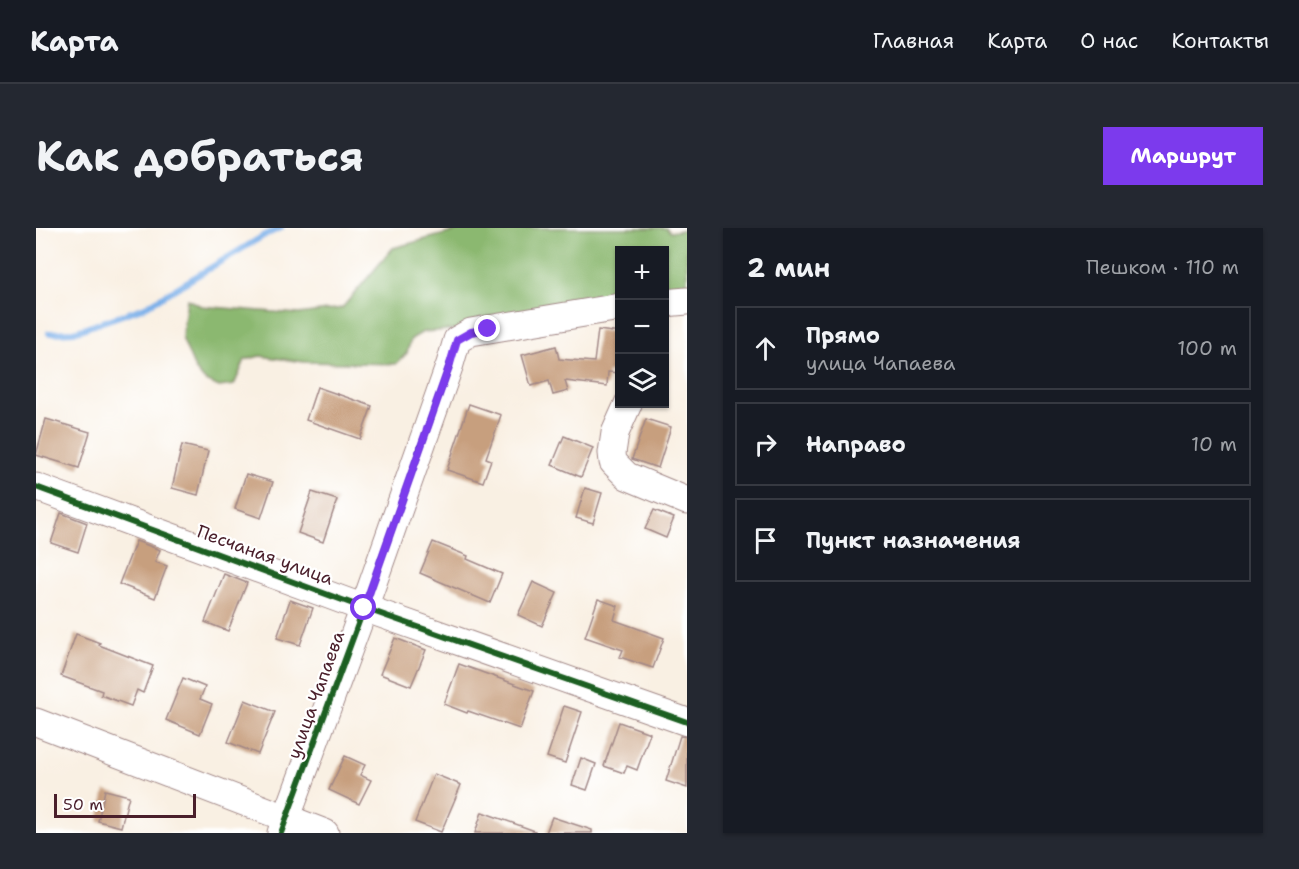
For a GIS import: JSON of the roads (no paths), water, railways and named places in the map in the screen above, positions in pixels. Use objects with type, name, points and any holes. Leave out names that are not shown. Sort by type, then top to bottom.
[{"type":"street","points":[[669,303],[687,302]]},
{"type":"street","name":"улица Чапаева","points":[[284,825],[364,608],[457,340],[471,332],[615,309]]},
{"type":"street","points":[[626,408],[615,433],[613,462],[627,476],[687,501]]},
{"type":"street","name":"Песчаная улица","points":[[36,487],[364,608],[687,722]]},
{"type":"street","points":[[36,722],[284,825],[325,833]]},
{"type":"waterway","points":[[49,333],[74,332],[145,307],[265,235],[281,228]]}]
